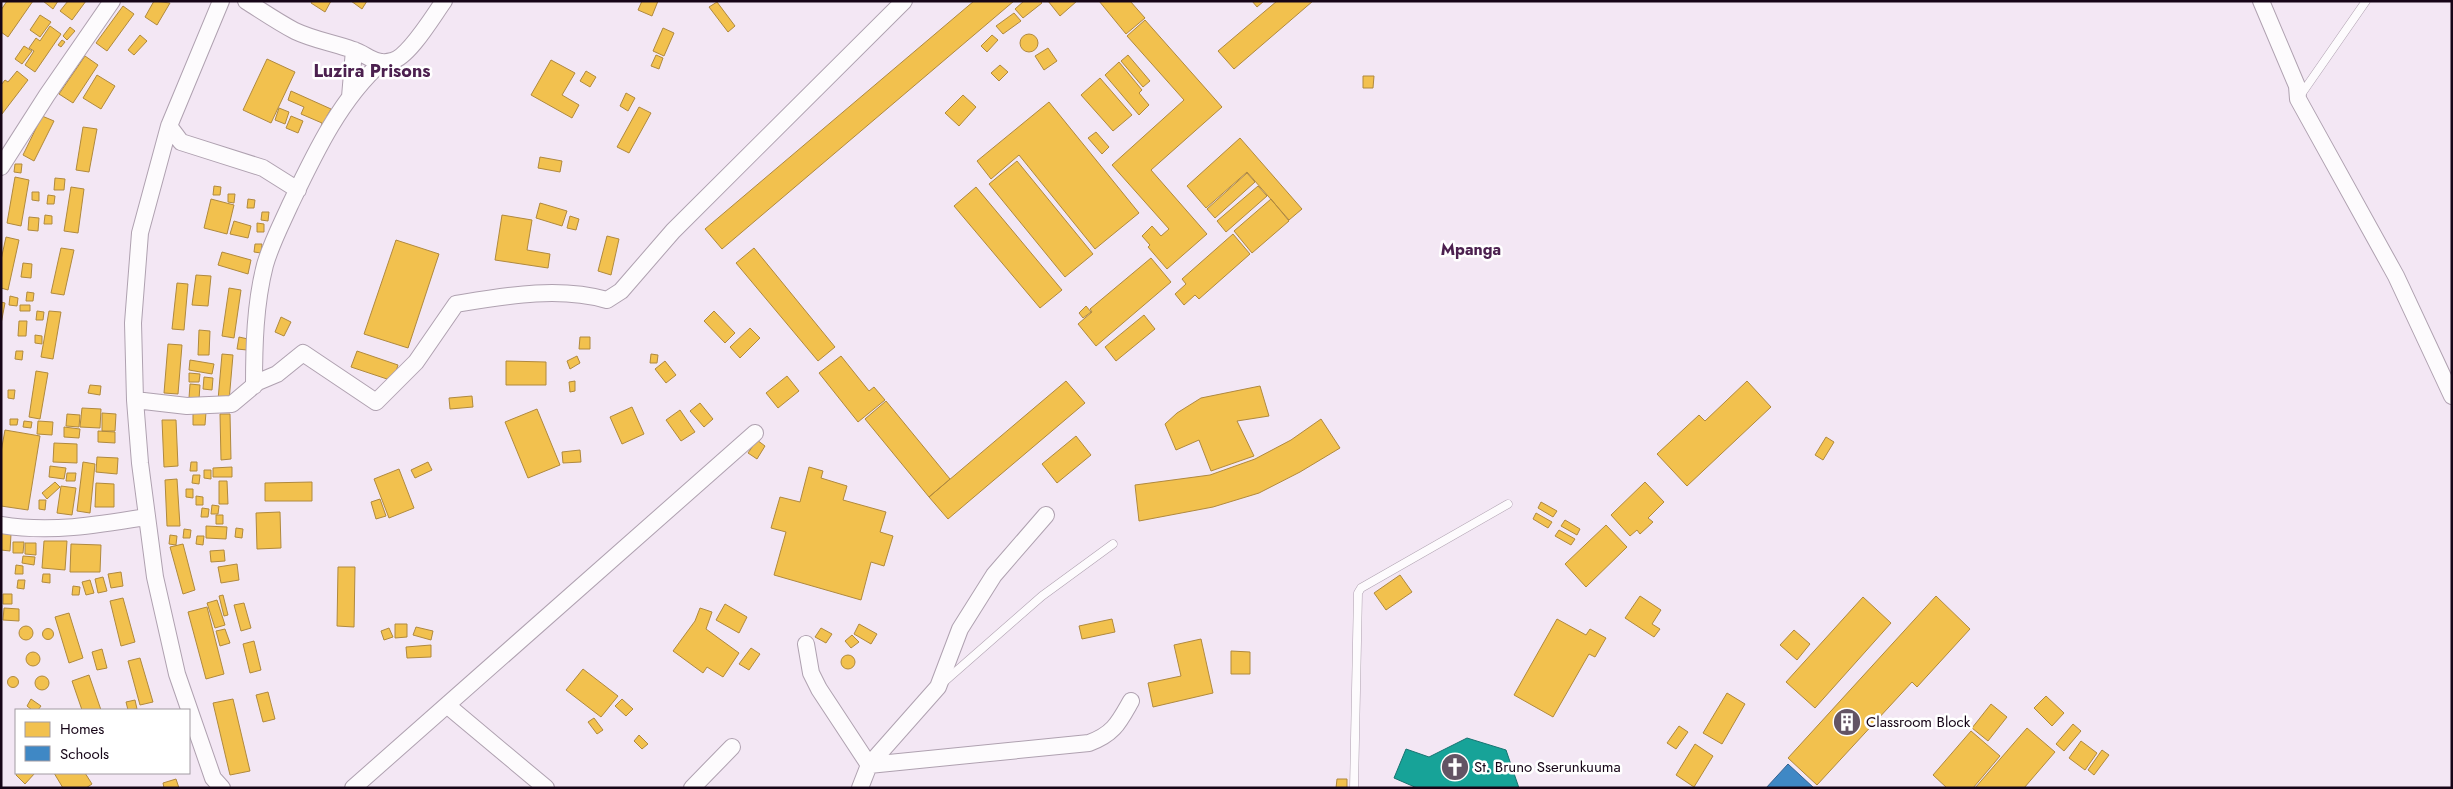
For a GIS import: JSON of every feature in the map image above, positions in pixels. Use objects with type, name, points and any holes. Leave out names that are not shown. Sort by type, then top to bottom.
[{"type":"street","points":[[1,168],[47,95],[112,1]]},
{"type":"street","points":[[189,709],[177,674],[155,576],[135,400],[134,323],[140,234],[169,126],[221,1]]},
{"type":"street","points":[[246,1],[296,31],[334,46],[354,50],[373,61],[382,62],[393,61],[408,49],[444,1]]},
{"type":"street","points":[[135,400],[186,406],[232,404],[254,386],[277,374],[304,353],[376,402],[416,362],[456,304],[507,295],[546,293],[577,294],[607,300],[621,291],[673,231],[904,1]]},
{"type":"street","points":[[2261,1],[2297,86],[2298,99],[2396,276],[2452,396]]},
{"type":"street","points":[[350,97],[354,50]]},
{"type":"street","points":[[254,386],[254,338],[265,266],[274,240],[325,138],[350,97],[369,73],[382,62]]},
{"type":"street","points":[[169,126],[181,142],[264,168],[298,190]]},
{"type":"street","points":[[353,788],[755,433]]},
{"type":"street","points":[[860,788],[869,765],[938,687],[960,629],[994,575],[1046,515]]},
{"type":"street","points":[[1,525],[24,529],[76,528],[147,517]]},
{"type":"street","points":[[806,644],[811,673],[819,689],[869,765]]},
{"type":"street","points":[[869,765],[1089,743],[1104,738],[1116,727],[1131,701]]},
{"type":"street","points":[[448,706],[546,788]]},
{"type":"street","points":[[190,711],[214,778],[222,788]]},
{"type":"street","points":[[692,788],[732,747]]},
{"type":"lane","points":[[2298,99],[2366,1]]},
{"type":"lane","points":[[1354,788],[1358,594],[1361,588],[1508,504]]},
{"type":"lane","points":[[938,687],[1042,596],[1113,544]]},
{"type":"building: Homes","points":[[7,1],[33,1],[8,37],[1,32],[1,10]]},
{"type":"building: Homes","points":[[43,1],[58,1],[53,9]]},
{"type":"building: Homes","points":[[68,1],[86,1],[72,20],[60,11]]},
{"type":"building: Homes","points":[[154,1],[170,3],[157,25],[145,17]]},
{"type":"building: Homes","points":[[312,1],[331,1],[325,12],[311,3]]},
{"type":"building: Homes","points":[[351,1],[367,1],[362,9]]},
{"type":"building: Homes","points":[[642,1],[658,1],[652,16],[638,10]]},
{"type":"building: Homes","points":[[974,1],[1014,1],[722,249],[705,229]]},
{"type":"building: Homes","points":[[1024,1],[1040,1],[1042,3],[1023,18],[1015,9]]},
{"type":"building: Homes","points":[[1048,1],[1077,1],[1060,16]]},
{"type":"building: Homes","points":[[1099,1],[1130,1],[1145,18],[1126,34]]},
{"type":"building: Homes","points":[[1252,1],[1264,1],[1257,7]]},
{"type":"building: Homes","points":[[1277,1],[1313,1],[1234,69],[1218,51]]},
{"type":"building: Homes","points":[[717,2],[735,26],[728,32],[709,7]]},
{"type":"building: Homes","points":[[123,6],[134,14],[107,51],[96,43]]},
{"type":"building: Homes","points":[[1014,13],[1021,21],[1003,34],[996,26]]},
{"type":"building: Homes","points":[[40,15],[51,22],[40,37],[30,30]]},
{"type":"building: Homes","points":[[1145,20],[1222,107],[1151,170],[1207,234],[1167,269],[1148,247],[1150,245],[1142,236],[1152,226],[1161,236],[1169,229],[1112,165],[1184,100],[1127,36]]},
{"type":"building: Homes","points":[[50,26],[61,34],[35,72],[25,65],[34,51],[29,48],[36,38],[40,41]]},
{"type":"building: Homes","points":[[70,27],[75,31],[67,40],[63,36]]},
{"type":"building: Homes","points":[[663,28],[674,33],[664,56],[653,51]]},
{"type":"building: Homes","points":[[1025,34],[1033,34],[1038,39],[1036,50],[1025,52],[1020,47],[1020,39]]},
{"type":"building: Homes","points":[[140,35],[147,41],[134,55],[128,50]]},
{"type":"building: Homes","points":[[992,35],[998,40],[987,52],[981,46]]},
{"type":"building: Homes","points":[[62,40],[65,42],[61,47],[58,45]]},
{"type":"building: Homes","points":[[24,46],[32,51],[22,64],[15,59]]},
{"type":"building: Homes","points":[[1048,48],[1057,61],[1044,70],[1035,56]]},
{"type":"building: Homes","points":[[656,55],[663,58],[659,69],[651,66]]},
{"type":"building: Homes","points":[[1128,55],[1150,81],[1143,87],[1121,61]]},
{"type":"building: Homes","points":[[85,56],[98,65],[73,103],[59,94]]},
{"type":"building: Homes","points":[[267,59],[295,72],[271,123],[243,110]]},
{"type":"building: Homes","points":[[551,60],[575,73],[562,95],[579,105],[572,118],[531,95]]},
{"type":"building: Homes","points":[[1119,62],[1142,90],[1139,93],[1149,105],[1139,115],[1105,75]]},
{"type":"building: Homes","points":[[1000,65],[1008,72],[999,81],[991,73]]},
{"type":"building: Homes","points":[[17,71],[28,80],[2,114],[1,85],[5,80],[8,82]]},
{"type":"building: Homes","points":[[586,71],[596,77],[590,87],[580,81]]},
{"type":"building: Homes","points":[[97,75],[115,86],[101,109],[83,98]]},
{"type":"building: Homes","points":[[1363,76],[1374,76],[1373,88],[1363,88]]},
{"type":"building: Homes","points":[[1100,78],[1132,115],[1113,131],[1081,95]]},
{"type":"building: Homes","points":[[291,91],[331,109],[327,116],[331,117],[325,129],[321,127],[322,123],[301,114],[304,107],[288,100]]},
{"type":"building: Homes","points":[[626,93],[635,98],[628,111],[620,106]]},
{"type":"building: Homes","points":[[963,95],[976,107],[959,126],[945,113]]},
{"type":"building: Homes","points":[[1049,102],[1139,213],[1095,249],[1019,155],[991,179],[977,161]]},
{"type":"building: Homes","points":[[639,107],[651,113],[629,153],[617,147]]},
{"type":"building: Homes","points":[[279,108],[289,112],[285,124],[275,120]]},
{"type":"building: Homes","points":[[42,116],[54,121],[34,161],[23,155]]},
{"type":"building: Homes","points":[[291,116],[303,121],[298,133],[286,128]]},
{"type":"building: Homes","points":[[83,127],[97,129],[89,172],[76,170]]},
{"type":"building: Homes","points":[[1096,132],[1109,147],[1102,154],[1088,138]]},
{"type":"building: Homes","points":[[1240,138],[1302,209],[1289,220],[1247,172],[1206,208],[1187,186]]},
{"type":"building: Homes","points":[[540,157],[562,161],[560,172],[538,168]]},
{"type":"building: Homes","points":[[1017,161],[1093,254],[1065,277],[989,184]]},
{"type":"building: Homes","points":[[15,164],[22,164],[21,173],[14,172]]},
{"type":"building: Homes","points":[[1247,173],[1255,182],[1215,218],[1207,209]]},
{"type":"building: Homes","points":[[15,177],[29,180],[21,226],[7,223]]},
{"type":"building: Homes","points":[[55,178],[65,179],[64,190],[54,190]]},
{"type":"building: Homes","points":[[214,186],[221,187],[220,195],[213,195]]},
{"type":"building: Homes","points":[[1258,186],[1267,196],[1226,232],[1217,221]]},
{"type":"building: Homes","points":[[71,187],[84,189],[78,233],[64,231]]},
{"type":"building: Homes","points":[[976,187],[1062,290],[1040,308],[954,206]]},
{"type":"building: Homes","points":[[32,192],[39,192],[39,201],[32,200]]},
{"type":"building: Homes","points":[[228,194],[235,194],[234,203],[228,202]]},
{"type":"building: Homes","points":[[48,195],[55,196],[54,204],[47,204]]},
{"type":"building: Homes","points":[[211,199],[234,205],[227,234],[204,228]]},
{"type":"building: Homes","points":[[248,199],[255,200],[254,208],[247,208]]},
{"type":"building: Homes","points":[[1271,199],[1289,221],[1252,253],[1234,231]]},
{"type":"building: Homes","points":[[540,203],[567,211],[562,226],[536,218]]},
{"type":"building: Homes","points":[[262,212],[269,212],[268,221],[261,220]]},
{"type":"building: Homes","points":[[45,215],[52,216],[52,224],[44,224]]},
{"type":"building: Homes","points":[[502,215],[532,220],[527,250],[550,254],[548,268],[495,260]]},
{"type":"building: Homes","points":[[570,216],[579,219],[576,230],[567,228]]},
{"type":"building: Homes","points":[[29,217],[39,218],[38,231],[28,230]]},
{"type":"building: Homes","points":[[234,221],[251,226],[248,238],[230,234]]},
{"type":"building: Homes","points":[[257,223],[264,224],[264,232],[257,232]]},
{"type":"building: Homes","points":[[1233,234],[1250,254],[1199,299],[1195,295],[1184,305],[1175,294],[1186,284],[1182,279]]},
{"type":"building: Homes","points":[[607,236],[619,239],[611,275],[598,271]]},
{"type":"building: Homes","points":[[6,237],[19,240],[8,290],[1,288],[1,260]]},
{"type":"building: Homes","points":[[396,240],[439,254],[408,348],[364,334]]},
{"type":"building: Homes","points":[[255,244],[262,244],[261,253],[254,252]]},
{"type":"building: Homes","points":[[61,248],[74,250],[64,295],[51,293]]},
{"type":"building: Homes","points":[[754,248],[835,347],[818,361],[736,263]]},
{"type":"building: Homes","points":[[222,252],[251,260],[248,274],[218,265]]},
{"type":"building: Homes","points":[[1151,258],[1171,282],[1096,346],[1078,324],[1092,312],[1090,309]]},
{"type":"building: Homes","points":[[23,263],[32,264],[31,278],[21,277]]},
{"type":"building: Homes","points":[[196,275],[211,276],[208,306],[192,305]]},
{"type":"building: Homes","points":[[177,283],[188,284],[184,330],[172,329]]},
{"type":"building: Homes","points":[[229,288],[241,290],[234,338],[222,336]]},
{"type":"building: Homes","points":[[27,292],[34,293],[33,301],[26,301]]},
{"type":"building: Homes","points":[[10,296],[18,298],[17,306],[9,305]]},
{"type":"building: Homes","points":[[1,302],[5,303],[1,324]]},
{"type":"building: Homes","points":[[20,305],[30,305],[30,311],[20,311]]},
{"type":"building: Homes","points":[[1086,306],[1091,312],[1083,318],[1079,313]]},
{"type":"building: Homes","points":[[37,311],[44,312],[43,320],[36,320]]},
{"type":"building: Homes","points":[[49,311],[61,312],[53,359],[41,357]]},
{"type":"building: Homes","points":[[714,311],[735,333],[725,343],[704,321]]},
{"type":"building: Homes","points":[[1144,315],[1155,329],[1116,361],[1105,347]]},
{"type":"building: Homes","points":[[281,317],[291,322],[284,336],[275,332]]},
{"type":"building: Homes","points":[[19,321],[27,321],[26,336],[18,336]]},
{"type":"building: Homes","points":[[750,328],[760,338],[740,358],[730,347]]},
{"type":"building: Homes","points":[[199,330],[210,331],[209,355],[198,355]]},
{"type":"building: Homes","points":[[35,335],[42,336],[42,344],[35,343]]},
{"type":"building: Homes","points":[[239,337],[248,339],[247,350],[237,349]]},
{"type":"building: Homes","points":[[580,337],[590,337],[590,349],[579,349]]},
{"type":"building: Homes","points":[[168,344],[182,345],[178,394],[164,393]]},
{"type":"building: Homes","points":[[16,351],[23,351],[22,360],[15,359]]},
{"type":"building: Homes","points":[[357,351],[398,365],[393,381],[351,367]]},
{"type":"building: Homes","points":[[222,354],[233,355],[229,401],[218,400]]},
{"type":"building: Homes","points":[[651,354],[658,355],[657,363],[650,363]]},
{"type":"building: Homes","points":[[577,356],[580,363],[570,369],[567,361]]},
{"type":"building: Homes","points":[[841,356],[869,391],[874,387],[885,400],[858,422],[819,373]]},
{"type":"building: Homes","points":[[190,360],[214,364],[212,374],[189,370]]},
{"type":"building: Homes","points":[[506,361],[546,362],[546,385],[506,385]]},
{"type":"building: Homes","points":[[665,361],[676,375],[666,383],[655,369]]},
{"type":"building: Homes","points":[[36,371],[48,373],[40,419],[29,417]]},
{"type":"building: Homes","points":[[189,373],[200,374],[199,382],[189,382]]},
{"type":"building: Homes","points":[[787,376],[799,391],[778,408],[766,393]]},
{"type":"building: Homes","points":[[204,377],[213,378],[212,390],[203,389]]},
{"type":"building: Homes","points":[[575,381],[575,391],[570,392],[569,382]]},
{"type":"building: Homes","points":[[1066,381],[1085,403],[948,519],[929,497]]},
{"type":"building: Homes","points":[[1747,381],[1771,407],[1687,486],[1657,454],[1699,415],[1705,421]]},
{"type":"building: Homes","points":[[190,384],[200,385],[199,399],[189,398]]},
{"type":"building: Homes","points":[[90,385],[101,386],[100,395],[88,393]]},
{"type":"building: Homes","points":[[1260,386],[1269,416],[1237,421],[1254,456],[1211,471],[1199,440],[1176,450],[1165,424],[1177,413],[1201,398]]},
{"type":"building: Homes","points":[[8,390],[15,390],[14,399],[8,398]]},
{"type":"building: Homes","points":[[472,396],[473,407],[450,409],[449,398]]},
{"type":"building: Homes","points":[[886,401],[950,479],[929,497],[865,419]]},
{"type":"building: Homes","points":[[700,403],[713,419],[704,427],[690,411]]},
{"type":"building: Homes","points":[[632,407],[644,434],[622,444],[610,417]]},
{"type":"building: Homes","points":[[82,408],[101,409],[100,428],[80,427]]},
{"type":"building: Homes","points":[[537,409],[560,465],[528,478],[505,422]]},
{"type":"building: Homes","points":[[680,410],[695,432],[681,441],[666,420]]},
{"type":"building: Homes","points":[[193,412],[206,412],[205,425],[193,425]]},
{"type":"building: Homes","points":[[102,413],[116,414],[115,431],[102,431]]},
{"type":"building: Homes","points":[[67,414],[80,415],[79,427],[66,426]]},
{"type":"building: Homes","points":[[220,414],[230,414],[231,459],[221,460]]},
{"type":"building: Homes","points":[[10,419],[18,419],[17,425],[10,425]]},
{"type":"building: Homes","points":[[1321,419],[1340,448],[1300,472],[1259,493],[1213,507],[1139,521],[1135,485],[1210,475],[1255,459],[1291,440]]},
{"type":"building: Homes","points":[[162,420],[176,420],[178,466],[164,467]]},
{"type":"building: Homes","points":[[24,421],[32,422],[31,428],[23,427]]},
{"type":"building: Homes","points":[[38,421],[53,422],[52,435],[37,434]]},
{"type":"building: Homes","points":[[64,427],[80,429],[79,438],[64,437]]},
{"type":"building: Homes","points":[[5,430],[40,436],[28,510],[1,506],[1,452]]},
{"type":"building: Homes","points":[[98,431],[115,432],[115,443],[98,442]]},
{"type":"building: Homes","points":[[1076,436],[1091,455],[1057,483],[1042,464]]},
{"type":"building: Homes","points":[[1826,437],[1834,442],[1823,460],[1815,455]]},
{"type":"building: Homes","points":[[757,440],[765,446],[757,459],[748,453]]},
{"type":"building: Homes","points":[[54,443],[77,444],[77,463],[53,462]]},
{"type":"building: Homes","points":[[580,450],[581,462],[563,463],[562,452]]},
{"type":"building: Homes","points":[[97,457],[118,458],[117,474],[96,472]]},
{"type":"building: Homes","points":[[83,462],[95,464],[90,513],[77,511]]},
{"type":"building: Homes","points":[[191,462],[197,462],[197,471],[190,471]]},
{"type":"building: Homes","points":[[428,462],[432,470],[415,478],[411,470]]},
{"type":"building: Homes","points":[[50,466],[66,468],[64,479],[49,477]]},
{"type":"building: Homes","points":[[232,467],[232,477],[213,477],[213,468]]},
{"type":"building: Homes","points":[[809,467],[823,471],[821,478],[847,486],[843,500],[886,512],[880,532],[893,536],[884,566],[871,562],[861,600],[774,575],[786,532],[771,528],[780,497],[800,502]]},
{"type":"building: Homes","points":[[399,469],[414,508],[389,518],[374,479]]},
{"type":"building: Homes","points":[[204,470],[211,470],[211,479],[204,478]]},
{"type":"building: Homes","points":[[67,473],[76,473],[75,481],[66,481]]},
{"type":"building: Homes","points":[[193,475],[200,475],[199,484],[192,483]]},
{"type":"building: Homes","points":[[177,479],[180,526],[167,526],[165,480]]},
{"type":"building: Homes","points":[[219,481],[227,481],[228,504],[219,504]]},
{"type":"building: Homes","points":[[55,482],[60,487],[47,499],[42,493]]},
{"type":"building: Homes","points":[[312,482],[312,501],[265,501],[265,483]]},
{"type":"building: Homes","points":[[1645,482],[1664,502],[1648,518],[1653,522],[1640,534],[1637,530],[1630,536],[1611,515]]},
{"type":"building: Homes","points":[[96,483],[114,484],[114,507],[95,507]]},
{"type":"building: Homes","points":[[61,486],[76,488],[72,515],[57,513]]},
{"type":"building: Homes","points":[[186,489],[193,489],[193,498],[186,497]]},
{"type":"building: Homes","points":[[196,496],[203,497],[203,505],[196,505]]},
{"type":"building: Homes","points":[[380,499],[386,516],[376,519],[371,502]]},
{"type":"building: Homes","points":[[39,500],[46,500],[45,510],[39,509]]},
{"type":"building: Homes","points":[[1541,502],[1557,511],[1553,517],[1538,508]]},
{"type":"building: Homes","points":[[212,505],[219,506],[218,514],[211,514]]},
{"type":"building: Homes","points":[[202,508],[209,509],[208,517],[201,517]]},
{"type":"building: Homes","points":[[280,512],[281,548],[257,549],[256,513]]},
{"type":"building: Homes","points":[[1536,513],[1552,522],[1548,528],[1533,519]]},
{"type":"building: Homes","points":[[216,515],[223,515],[223,524],[216,524]]},
{"type":"building: Homes","points":[[1565,520],[1580,529],[1577,535],[1561,526]]},
{"type":"building: Homes","points":[[1606,525],[1627,547],[1586,587],[1565,564]]},
{"type":"building: Homes","points":[[206,526],[227,527],[226,539],[206,538]]},
{"type":"building: Homes","points":[[236,528],[243,529],[242,538],[235,537]]},
{"type":"building: Homes","points":[[184,529],[191,530],[190,538],[183,538]]},
{"type":"building: Homes","points":[[1559,530],[1575,539],[1571,545],[1555,536]]},
{"type":"building: Homes","points":[[1,533],[11,534],[10,551],[1,550]]},
{"type":"building: Homes","points":[[170,535],[177,536],[176,545],[169,544]]},
{"type":"building: Homes","points":[[197,536],[204,536],[203,545],[196,544]]},
{"type":"building: Homes","points":[[44,541],[67,541],[65,570],[42,568]]},
{"type":"building: Homes","points":[[13,542],[24,542],[23,553],[13,553]]},
{"type":"building: Homes","points":[[25,543],[36,543],[36,555],[25,554]]},
{"type":"building: Homes","points":[[71,544],[101,545],[100,572],[70,572]]},
{"type":"building: Homes","points":[[183,544],[195,590],[183,594],[170,547]]},
{"type":"building: Homes","points":[[224,550],[225,561],[211,562],[210,551]]},
{"type":"building: Homes","points":[[23,556],[35,557],[34,565],[22,563]]},
{"type":"building: Homes","points":[[237,564],[239,580],[221,583],[218,567]]},
{"type":"building: Homes","points":[[16,565],[23,566],[23,574],[15,574]]},
{"type":"building: Homes","points":[[338,567],[355,567],[354,627],[337,626]]},
{"type":"building: Homes","points":[[121,572],[123,586],[111,588],[108,574]]},
{"type":"building: Homes","points":[[43,574],[50,574],[50,583],[42,582]]},
{"type":"building: Homes","points":[[1400,575],[1412,592],[1386,610],[1374,593]]},
{"type":"building: Homes","points":[[103,577],[107,591],[98,593],[95,579]]},
{"type":"building: Homes","points":[[18,580],[25,580],[24,589],[17,588]]},
{"type":"building: Homes","points":[[90,580],[94,593],[86,595],[82,582]]},
{"type":"building: Homes","points":[[73,586],[80,587],[79,595],[72,595]]},
{"type":"building: Homes","points":[[3,594],[12,594],[12,604],[3,604]]},
{"type":"building: Homes","points":[[223,595],[228,615],[224,616],[219,596]]},
{"type":"building: Homes","points":[[1640,596],[1661,610],[1652,624],[1660,629],[1654,637],[1625,618]]},
{"type":"building: Homes","name":"Classroom Block","points":[[1936,596],[1970,629],[1917,687],[1912,682],[1817,785],[1788,758]]},
{"type":"building: Homes","points":[[1863,597],[1891,623],[1815,708],[1786,682]]},
{"type":"building: Homes","points":[[123,598],[135,642],[121,646],[110,601]]},
{"type":"building: Homes","points":[[217,600],[225,625],[215,628],[207,603]]},
{"type":"building: Homes","points":[[244,603],[251,628],[241,631],[234,605]]},
{"type":"building: Homes","points":[[725,604],[747,617],[739,633],[716,620]]},
{"type":"building: Homes","points":[[207,607],[224,674],[206,679],[188,612]]},
{"type":"building: Homes","points":[[4,608],[19,609],[19,621],[3,620]]},
{"type":"building: Homes","points":[[700,608],[712,612],[706,629],[739,653],[723,677],[707,667],[703,673],[673,651],[695,621]]},
{"type":"building: Homes","points":[[69,613],[83,658],[69,663],[55,617]]},
{"type":"building: Homes","points":[[1112,619],[1115,632],[1082,639],[1079,626]]},
{"type":"building: Homes","points":[[1557,619],[1586,635],[1590,629],[1606,638],[1595,657],[1589,654],[1553,717],[1514,695]]},
{"type":"building: Homes","points":[[395,624],[407,624],[407,637],[395,638]]},
{"type":"building: Homes","points":[[859,624],[877,634],[871,644],[854,634]]},
{"type":"building: Homes","points":[[26,626],[31,628],[33,633],[31,638],[26,640],[21,638],[19,633],[21,628]]},
{"type":"building: Homes","points":[[416,627],[433,631],[431,640],[413,635]]},
{"type":"building: Homes","points":[[48,628],[54,634],[48,640],[42,634]]},
{"type":"building: Homes","points":[[389,628],[393,637],[384,640],[381,631]]},
{"type":"building: Homes","points":[[821,628],[832,634],[826,643],[815,637]]},
{"type":"building: Homes","points":[[225,629],[230,643],[220,646],[216,631]]},
{"type":"building: Homes","points":[[1794,630],[1810,644],[1797,660],[1780,645]]},
{"type":"building: Homes","points":[[852,635],[859,642],[851,648],[845,641]]},
{"type":"building: Homes","points":[[1201,639],[1213,693],[1153,707],[1148,683],[1181,676],[1174,645]]},
{"type":"building: Homes","points":[[254,641],[261,670],[250,673],[243,644]]},
{"type":"building: Homes","points":[[431,645],[431,657],[407,658],[406,647]]},
{"type":"building: Homes","points":[[751,648],[760,654],[749,670],[739,664]]},
{"type":"building: Homes","points":[[102,649],[107,668],[97,670],[92,652]]},
{"type":"building: Homes","points":[[1231,651],[1250,652],[1250,674],[1231,674]]},
{"type":"building: Homes","points":[[30,652],[36,652],[40,659],[36,666],[30,666],[26,662],[26,656]]},
{"type":"building: Homes","points":[[848,655],[853,657],[855,662],[853,667],[848,669],[843,667],[841,662],[843,657]]},
{"type":"building: Homes","points":[[140,658],[153,702],[140,705],[128,661]]},
{"type":"building: Homes","points":[[583,669],[618,696],[601,717],[566,690]]},
{"type":"building: Homes","points":[[89,675],[101,709],[82,709],[72,681]]},
{"type":"building: Homes","points":[[13,676],[19,682],[13,688],[7,682]]},
{"type":"building: Homes","points":[[42,676],[47,678],[49,683],[47,688],[42,690],[37,688],[35,683],[37,678]]},
{"type":"building: Homes","points":[[268,692],[275,719],[263,722],[256,695]]},
{"type":"building: Homes","points":[[1727,693],[1745,704],[1722,744],[1703,733]]},
{"type":"building: Homes","points":[[2046,696],[2064,713],[2052,726],[2034,708]]},
{"type":"building: Homes","points":[[31,699],[41,706],[39,709],[31,709],[27,706]]},
{"type":"building: Homes","points":[[233,699],[250,771],[230,775],[213,703]]},
{"type":"building: Homes","points":[[622,699],[633,709],[626,716],[615,706]]},
{"type":"building: Homes","points":[[135,700],[137,709],[128,709],[126,702]]},
{"type":"building: Homes","points":[[1991,704],[2007,717],[1988,741],[1972,728]]},
{"type":"building: Homes","points":[[594,718],[603,730],[597,734],[588,722]]},
{"type":"building: Homes","points":[[2073,724],[2081,731],[2064,751],[2056,744]]},
{"type":"building: Homes","points":[[1679,726],[1688,732],[1676,749],[1667,743]]},
{"type":"building: Homes","points":[[2027,728],[2055,752],[2024,788],[1975,788]]},
{"type":"building: Homes","points":[[1971,731],[2000,756],[1973,788],[1947,788],[1933,775]]},
{"type":"building: Homes","points":[[639,735],[648,744],[642,749],[634,741]]},
{"type":"building: Homes","points":[[2081,741],[2097,753],[2085,770],[2069,758]]},
{"type":"building: Homes","points":[[1695,744],[1713,756],[1694,787],[1676,775]]},
{"type":"building: Homes","points":[[2102,750],[2109,755],[2094,775],[2088,770]]},
{"type":"building: Homes","points":[[16,774],[34,774],[25,784]]},
{"type":"building: Homes","points":[[55,774],[86,774],[92,784],[86,788],[63,788]]},
{"type":"building: Homes","points":[[176,779],[179,788],[164,788],[163,783]]},
{"type":"building: Homes","points":[[1337,779],[1347,779],[1347,788],[1336,788]]},
{"type":"building: Schools","points":[[1788,764],[1814,788],[1766,788]]},
{"type":"building: Public","name":"St. Bruno Sserunkuuma","points":[[1467,738],[1506,750],[1519,788],[1417,788],[1394,778],[1406,749],[1429,757]]},
{"type":"place","name":"Classroom Block","points":[[1847,722]]},
{"type":"place","name":"St. Bruno Sserunkuuma","points":[[1455,767]]},
{"type":"district","name":"Luzira Prisons","points":[[372,71]]},
{"type":"district","name":"Mpanga","points":[[1471,249]]}]
